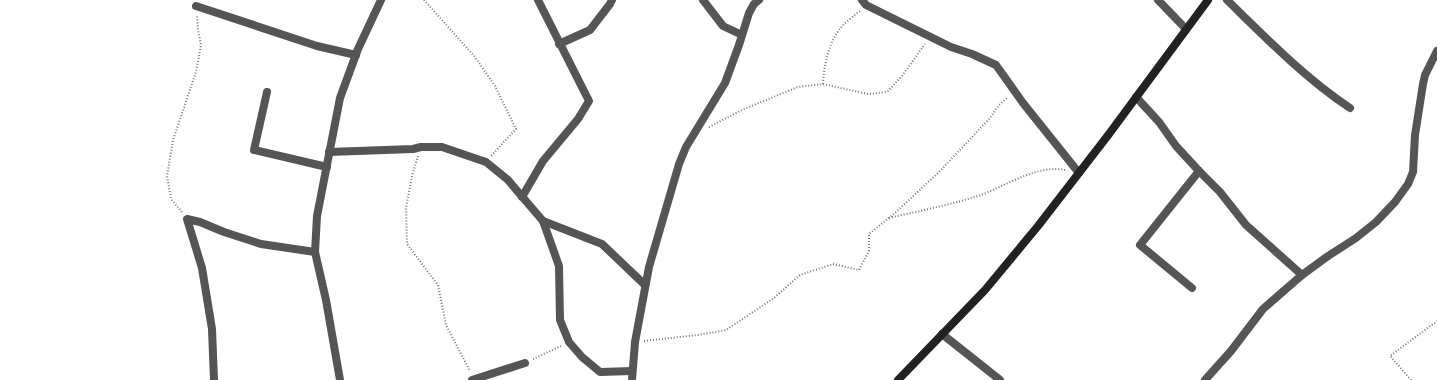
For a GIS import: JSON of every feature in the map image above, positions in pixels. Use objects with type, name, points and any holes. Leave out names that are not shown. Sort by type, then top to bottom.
[{"type":"main road","points":[[898,380],[989,284],[1038,226],[1208,0]]},
{"type":"street","points":[[340,380],[326,300],[315,252],[316,216],[329,152],[336,127],[340,98],[369,22],[381,0]]},
{"type":"street","points":[[522,197],[543,161],[578,119],[589,101],[538,0]]},
{"type":"street","points":[[559,44],[590,30],[612,0]]},
{"type":"street","points":[[703,0],[723,26],[742,35]]},
{"type":"street","points":[[632,380],[635,342],[645,285],[679,164],[686,147],[725,83],[749,14],[754,4],[759,0]]},
{"type":"street","points":[[1158,0],[1186,29]]},
{"type":"street","points":[[1227,0],[1328,94],[1350,108]]},
{"type":"street","points":[[864,3],[951,47],[972,54],[996,65],[1079,173]]},
{"type":"street","points":[[196,6],[317,46],[356,55]]},
{"type":"street","points":[[1205,380],[1263,309],[1302,275],[1356,238],[1376,222],[1395,202],[1408,184],[1413,172],[1415,135],[1423,84],[1425,75],[1437,51]]},
{"type":"street","points":[[268,92],[254,150],[327,167]]},
{"type":"street","points":[[1136,97],[1159,122],[1176,146],[1198,171],[1220,192],[1246,224],[1302,275]]},
{"type":"street","points":[[329,152],[442,147],[486,162],[508,180],[543,221],[559,266],[560,320],[569,342],[582,357],[600,372],[632,371]]},
{"type":"street","points":[[1192,288],[1140,245],[1198,171]]},
{"type":"street","points":[[187,219],[200,222],[224,232],[261,244],[315,252]]},
{"type":"street","points":[[187,219],[202,268],[211,321],[214,380]]},
{"type":"street","points":[[543,221],[602,244],[645,285]]},
{"type":"street","points":[[942,334],[1000,380]]},
{"type":"street","points":[[474,380],[525,363]]},
{"type":"path","points":[[424,0],[475,57],[495,86],[516,128],[486,162]]},
{"type":"path","points":[[823,84],[824,68],[829,50],[839,30],[864,3]]},
{"type":"path","points":[[187,219],[171,199],[167,176],[173,140],[196,72],[201,46],[196,6]]},
{"type":"path","points":[[695,133],[798,87],[823,84],[868,94],[887,92],[902,76],[930,37]]},
{"type":"path","points":[[635,342],[698,335],[726,330],[774,298],[800,275],[833,264],[859,270],[869,251],[869,234],[888,219],[939,172],[990,118],[999,105],[1015,91]]},
{"type":"path","points":[[421,147],[412,176],[406,208],[407,244],[438,285],[446,325],[474,380]]},
{"type":"path","points":[[888,219],[979,195],[1034,172],[1058,168],[1079,173]]},
{"type":"path","points":[[1410,380],[1390,356],[1437,321]]},
{"type":"path","points":[[525,363],[569,342]]}]
